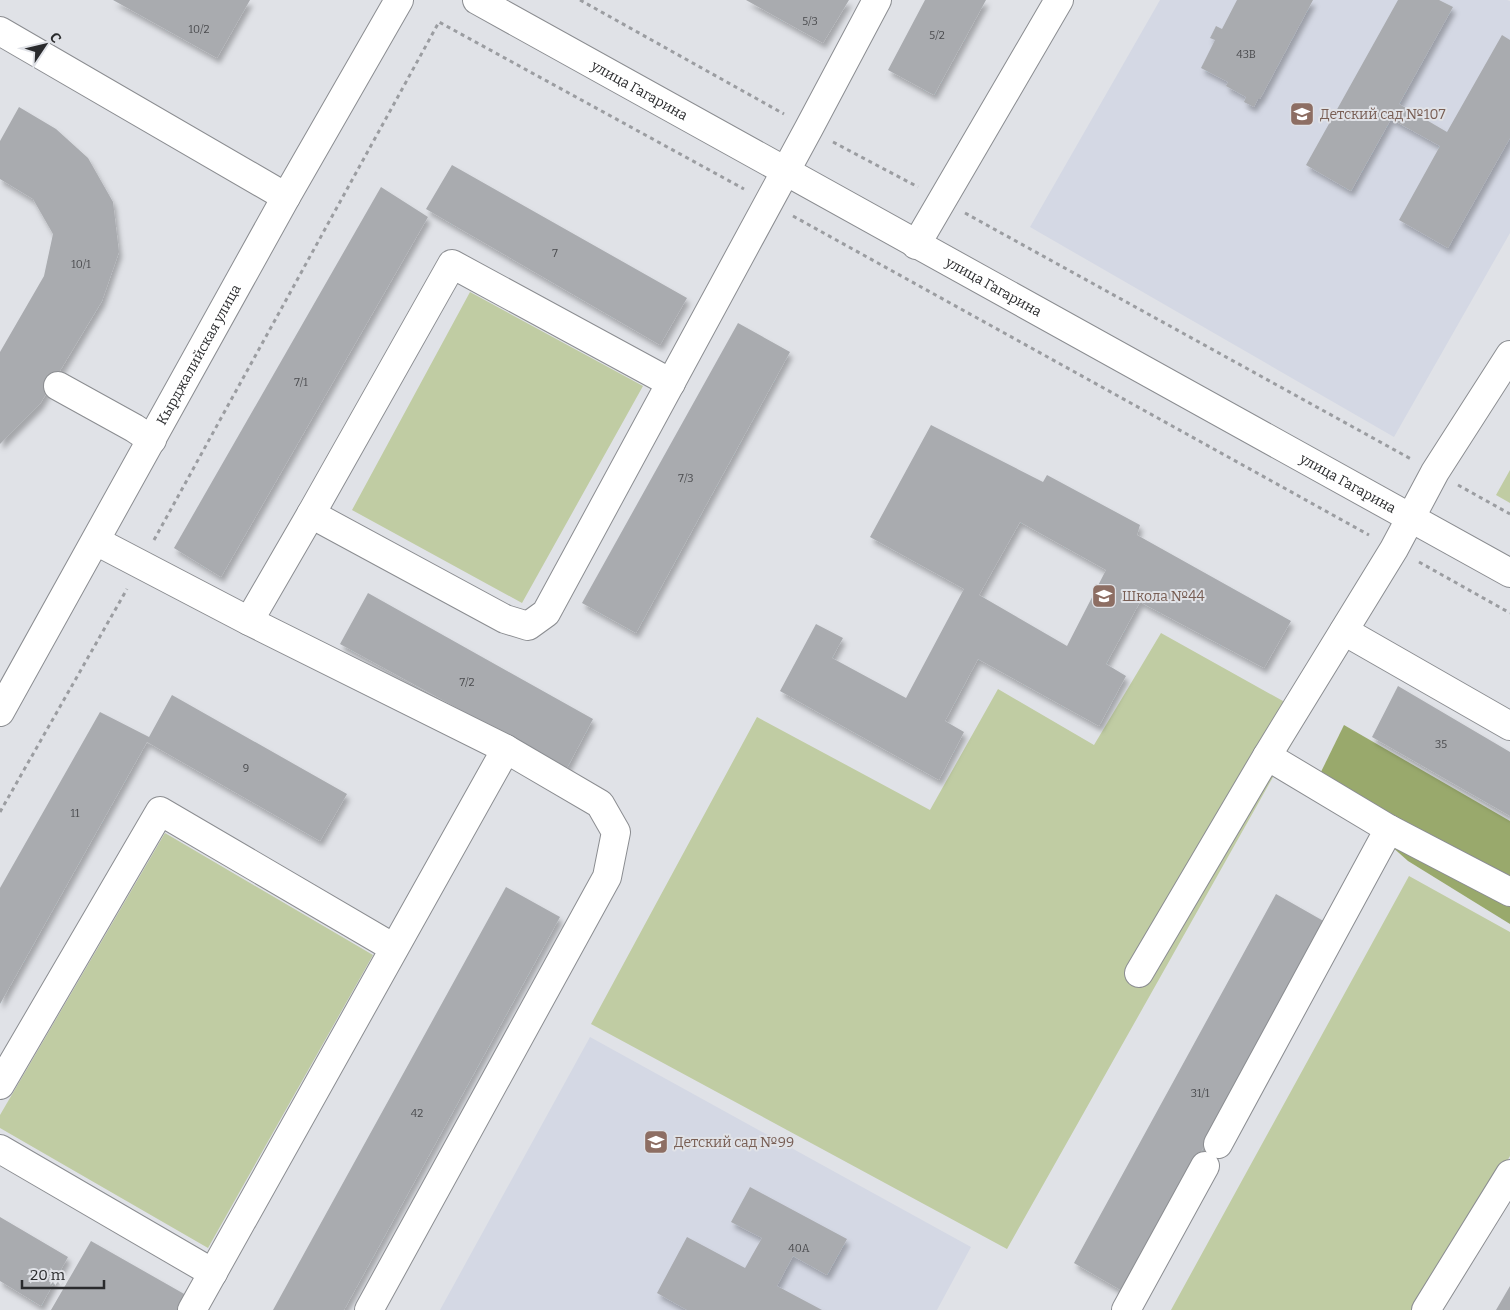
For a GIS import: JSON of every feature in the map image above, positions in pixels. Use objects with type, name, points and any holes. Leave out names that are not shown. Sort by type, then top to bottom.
[{"type":"street","name":"Кырджалийская улица","points":[[0,712],[9,672],[96,541],[286,197],[399,0]]},
{"type":"street","name":"улица Гагарина","points":[[477,0],[1510,573]]},
{"type":"street","points":[[311,514],[505,619],[528,626],[546,613],[877,0]]},
{"type":"street","points":[[916,244],[1059,0]]},
{"type":"street","points":[[0,31],[286,197]]},
{"type":"street","points":[[249,621],[452,264],[671,383]]},
{"type":"street","points":[[1139,972],[1267,756],[1394,549],[1435,472],[1510,355]]},
{"type":"street","points":[[58,386],[152,440]]},
{"type":"street","points":[[96,541],[249,621],[506,749],[600,804],[616,832],[607,877],[369,1310]]},
{"type":"street","points":[[1344,631],[1510,726]]},
{"type":"street","points":[[192,1310],[506,749]]},
{"type":"street","points":[[1267,756],[1389,829],[1510,892]]},
{"type":"street","points":[[0,1085],[160,811],[394,948]]},
{"type":"street","points":[[1126,1310],[1389,829]]},
{"type":"street","points":[[0,1149],[213,1273]]},
{"type":"street","points":[[1426,1310],[1510,1174]]},
{"type":"path","points":[[580,0],[1510,514]]},
{"type":"path","points":[[0,812],[140,565],[439,22],[1510,613]]},
{"type":"shaded area","name":"Детский сад №107","points":[[1160,0],[1510,1],[1510,233],[1394,437],[1030,227]]},
{"type":"shaded area","name":"Детский сад №99","points":[[590,1037],[971,1247],[937,1310],[440,1310]]},
{"type":"green space","points":[[470,292],[643,386],[522,603],[352,510]]},
{"type":"green space","points":[[1510,470],[1510,503],[1496,495]]},
{"type":"green space","points":[[1161,633],[1308,715],[1007,1249],[591,1024],[757,717],[930,810],[998,689],[1094,745]]},
{"type":"green space","points":[[1344,725],[1510,821],[1510,924],[1408,861],[1317,780]]},
{"type":"green space","points":[[165,833],[373,955],[208,1248],[0,1128],[0,1115]]},
{"type":"green space","points":[[1409,876],[1510,932],[1510,1156],[1421,1310],[1171,1310]]},
{"type":"building","points":[[113,0],[250,0],[217,58]]},
{"type":"building","points":[[746,0],[849,0],[823,43]]},
{"type":"building","points":[[925,0],[986,0],[934,95],[888,70]]},
{"type":"building","points":[[1237,0],[1313,0],[1254,107],[1244,102],[1246,97],[1226,86],[1228,82],[1201,68],[1215,40],[1210,38],[1216,26],[1222,29]]},
{"type":"building","points":[[1398,0],[1439,0],[1453,7],[1399,104],[1447,132],[1502,35],[1510,40],[1510,138],[1448,248],[1399,220],[1440,146],[1391,119],[1351,191],[1306,165]]},
{"type":"building","points":[[19,107],[56,129],[88,158],[113,202],[119,252],[102,301],[40,404],[0,444],[0,352],[44,276],[53,234],[33,199],[0,179],[0,141]]},
{"type":"building","points":[[452,165],[687,298],[660,345],[426,209]]},
{"type":"building","points":[[381,187],[428,217],[221,577],[174,548]]},
{"type":"building","points":[[738,323],[790,352],[636,633],[582,603]]},
{"type":"building","name":"Школа №44","points":[[931,425],[1043,482],[1047,475],[1140,525],[1137,535],[1291,621],[1264,668],[1140,602],[1106,664],[1126,676],[1099,726],[978,659],[945,721],[964,732],[939,780],[780,691],[816,624],[843,638],[832,658],[906,698],[964,589],[870,537]],"holes":[[[1020,522],[1106,570],[1067,646],[979,595]]]},
{"type":"building","points":[[368,593],[593,719],[567,768],[340,644]]},
{"type":"building","points":[[1398,686],[1510,752],[1510,816],[1372,737]]},
{"type":"building","points":[[172,695],[347,794],[320,841],[147,742],[0,1004],[0,888],[100,712],[149,737]]},
{"type":"building","points":[[506,887],[560,917],[344,1310],[273,1310]]},
{"type":"building","points":[[1276,894],[1327,923],[1124,1292],[1074,1263]]},
{"type":"building","points":[[750,1187],[847,1239],[827,1275],[793,1256],[777,1286],[822,1310],[687,1310],[657,1293],[687,1237],[745,1268],[762,1238],[731,1222]]},
{"type":"building","points":[[0,1217],[68,1257],[41,1306],[0,1281]]},
{"type":"building","points":[[91,1241],[193,1299],[186,1310],[51,1310]]},
{"type":"building","points":[[1510,1286],[1510,1310],[1496,1310]]},
{"type":"place","name":"Детский сад №107","points":[[1302,114]]},
{"type":"place","name":"Школа №44","points":[[1104,596]]},
{"type":"place","name":"Детский сад №99","points":[[656,1142]]}]
